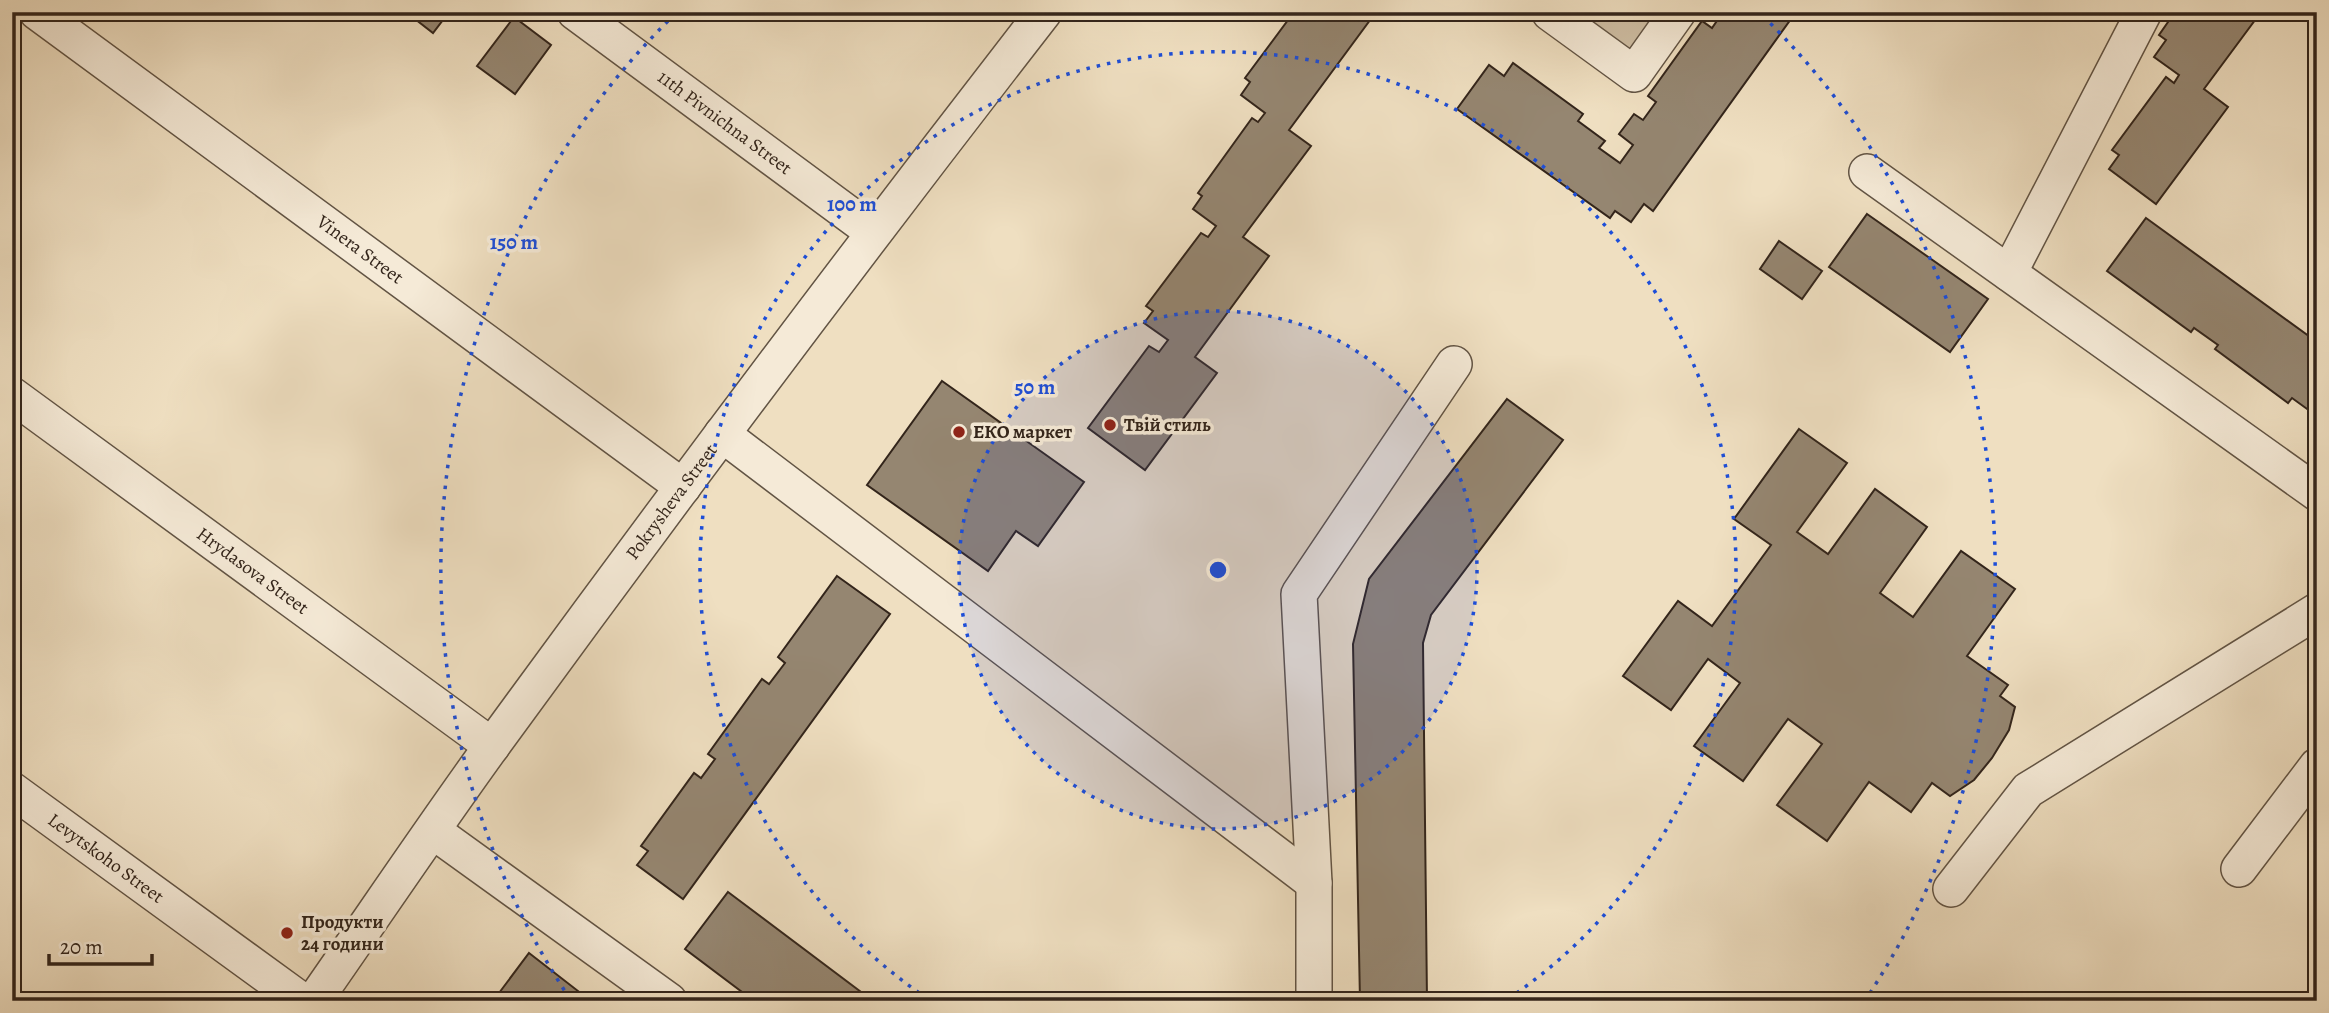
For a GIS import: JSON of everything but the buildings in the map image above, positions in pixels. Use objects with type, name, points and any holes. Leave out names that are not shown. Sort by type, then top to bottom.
[{"type":"street","name":"Vinera Street","points":[[37,12],[683,487]]},
{"type":"street","name":"11th Pivnichna Street","points":[[575,12],[873,232]]},
{"type":"street","name":"Pokrysheva Street","points":[[314,1001],[492,746],[722,434],[873,232],[1044,12]]},
{"type":"street","points":[[1550,13],[1634,74],[1678,12]]},
{"type":"street","points":[[2009,273],[2144,12]]},
{"type":"street","points":[[1867,172],[2317,493]]},
{"type":"street","points":[[1314,1001],[1314,883],[1299,594],[1454,365]]},
{"type":"street","name":"Hrydasova Street","points":[[12,395],[492,746]]},
{"type":"street","points":[[722,434],[1314,883]]},
{"type":"street","points":[[1951,889],[2028,790],[2317,611]]},
{"type":"street","points":[[2239,869],[2317,766]]},
{"type":"street","name":"Levytskoho Street","points":[[12,790],[302,1001]]},
{"type":"street","points":[[433,831],[669,1001]]},
{"type":"shaded area","points":[[1536,12],[1671,12],[1623,77]]},
{"type":"place","name":"Твій стиль","points":[[1110,425]]},
{"type":"place","name":"ЕКО маркет","points":[[959,432]]},
{"type":"place","name":"Продукти 24 години","points":[[287,933]]}]
